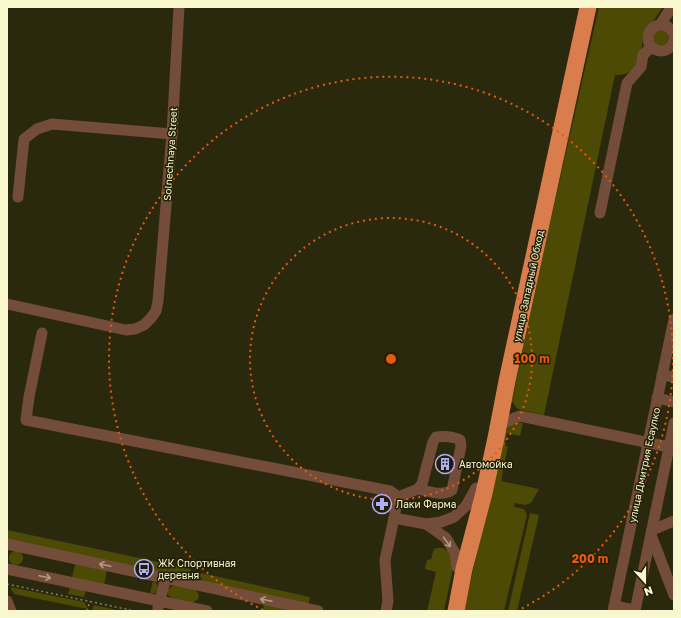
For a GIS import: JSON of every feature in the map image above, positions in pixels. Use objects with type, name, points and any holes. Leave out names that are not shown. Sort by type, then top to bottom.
[{"type":"highway","name":"улица Западный Обход","points":[[448,611],[476,488],[577,7]]},
{"type":"highway","name":"улица Западный Обход","points":[[456,611],[464,569],[484,493],[498,429],[588,7]]},
{"type":"street","name":"Solnechnaya Street","points":[[7,304],[126,330],[135,329],[144,325],[156,311],[172,134],[179,7]]},
{"type":"street","points":[[660,25],[670,7]]},
{"type":"street","points":[[660,25],[668,27],[674,38],[672,46],[663,51],[659,51],[651,47],[648,43],[648,35],[652,28],[660,25]]},
{"type":"street","points":[[600,213],[627,83],[641,67],[643,55],[651,47]]},
{"type":"street","points":[[18,197],[24,139],[37,129],[52,124],[172,134]]},
{"type":"street","name":"улица Дмитрия Есаулко","points":[[614,608],[657,398],[667,369],[674,319]]},
{"type":"street","points":[[42,333],[29,397],[26,420],[390,491],[398,497]]},
{"type":"street","points":[[667,369],[674,377]]},
{"type":"street","points":[[505,391],[510,405],[520,416],[669,447]]},
{"type":"street","points":[[657,398],[674,402]]},
{"type":"street","points":[[498,429],[502,424],[520,416]]},
{"type":"street","points":[[614,608],[635,611],[651,532],[670,467],[669,447],[674,424]]},
{"type":"street","points":[[398,497],[418,489],[422,484],[433,442],[436,438],[444,436],[460,440],[461,446],[452,490],[447,493],[440,494],[418,489]]},
{"type":"street","points":[[394,518],[426,524],[441,522],[454,517],[466,506],[476,488]]},
{"type":"street","points":[[386,611],[388,601],[385,560],[398,497]]},
{"type":"street","points":[[651,532],[674,523]]},
{"type":"street","points":[[426,524],[446,538],[455,553],[457,567]]},
{"type":"street","points":[[651,532],[674,595]]},
{"type":"street","points":[[7,544],[318,611]]},
{"type":"street","points":[[7,569],[159,606],[207,611]]},
{"type":"street","points":[[159,606],[166,578]]},
{"type":"street","points":[[7,601],[11,611]]},
{"type":"path","points":[[7,584],[135,611]]},
{"type":"path","points":[[87,611],[90,602]]},
{"type":"shaded area","points":[[599,7],[663,7],[644,32],[642,48],[636,65],[626,74],[615,75],[544,415],[518,409],[512,401],[545,245]]},
{"type":"shaded area","points":[[657,30],[663,30],[668,35],[666,44],[663,46],[657,46],[652,41],[652,35]]},
{"type":"shaded area","points":[[516,423],[523,423],[520,436],[507,433],[505,446],[508,446],[501,481],[539,489],[531,503],[525,505],[515,503],[514,507],[524,509],[527,515],[504,611],[464,611],[502,440],[504,434],[510,426]]},
{"type":"shaded area","points":[[530,513],[539,515],[517,611],[508,611]]},
{"type":"shaded area","points":[[7,530],[191,569],[187,577],[147,570],[148,566],[137,564],[136,567],[7,540]]},
{"type":"shaded area","points":[[443,548],[449,552],[453,568],[444,611],[427,611],[436,572],[425,569],[427,560],[431,559],[434,549]]},
{"type":"shaded area","points":[[16,551],[21,553],[23,558],[21,563],[16,565],[11,563],[9,558],[11,553]]},
{"type":"shaded area","points":[[75,564],[107,570],[104,585],[72,578]]},
{"type":"shaded area","points":[[201,573],[310,597],[308,606],[203,582],[200,576]]},
{"type":"shaded area","points":[[153,581],[157,584],[158,588],[155,593],[150,594]]},
{"type":"shaded area","points":[[174,585],[196,590],[199,595],[198,599],[191,602],[172,598],[168,595],[168,590]]},
{"type":"shaded area","points":[[10,587],[84,602],[88,609],[14,594]]},
{"type":"shaded area","points":[[70,587],[86,590],[84,597],[68,594]]},
{"type":"shaded area","points":[[264,604],[296,611],[263,611]]},
{"type":"shaded area","points":[[94,605],[121,611],[92,610]]},
{"type":"place","name":"Автомойка","points":[[445,464]]},
{"type":"place","name":"Лаки Фарма","points":[[382,504]]},
{"type":"place","name":"ЖК Спортивная деревня","points":[[144,569]]}]
